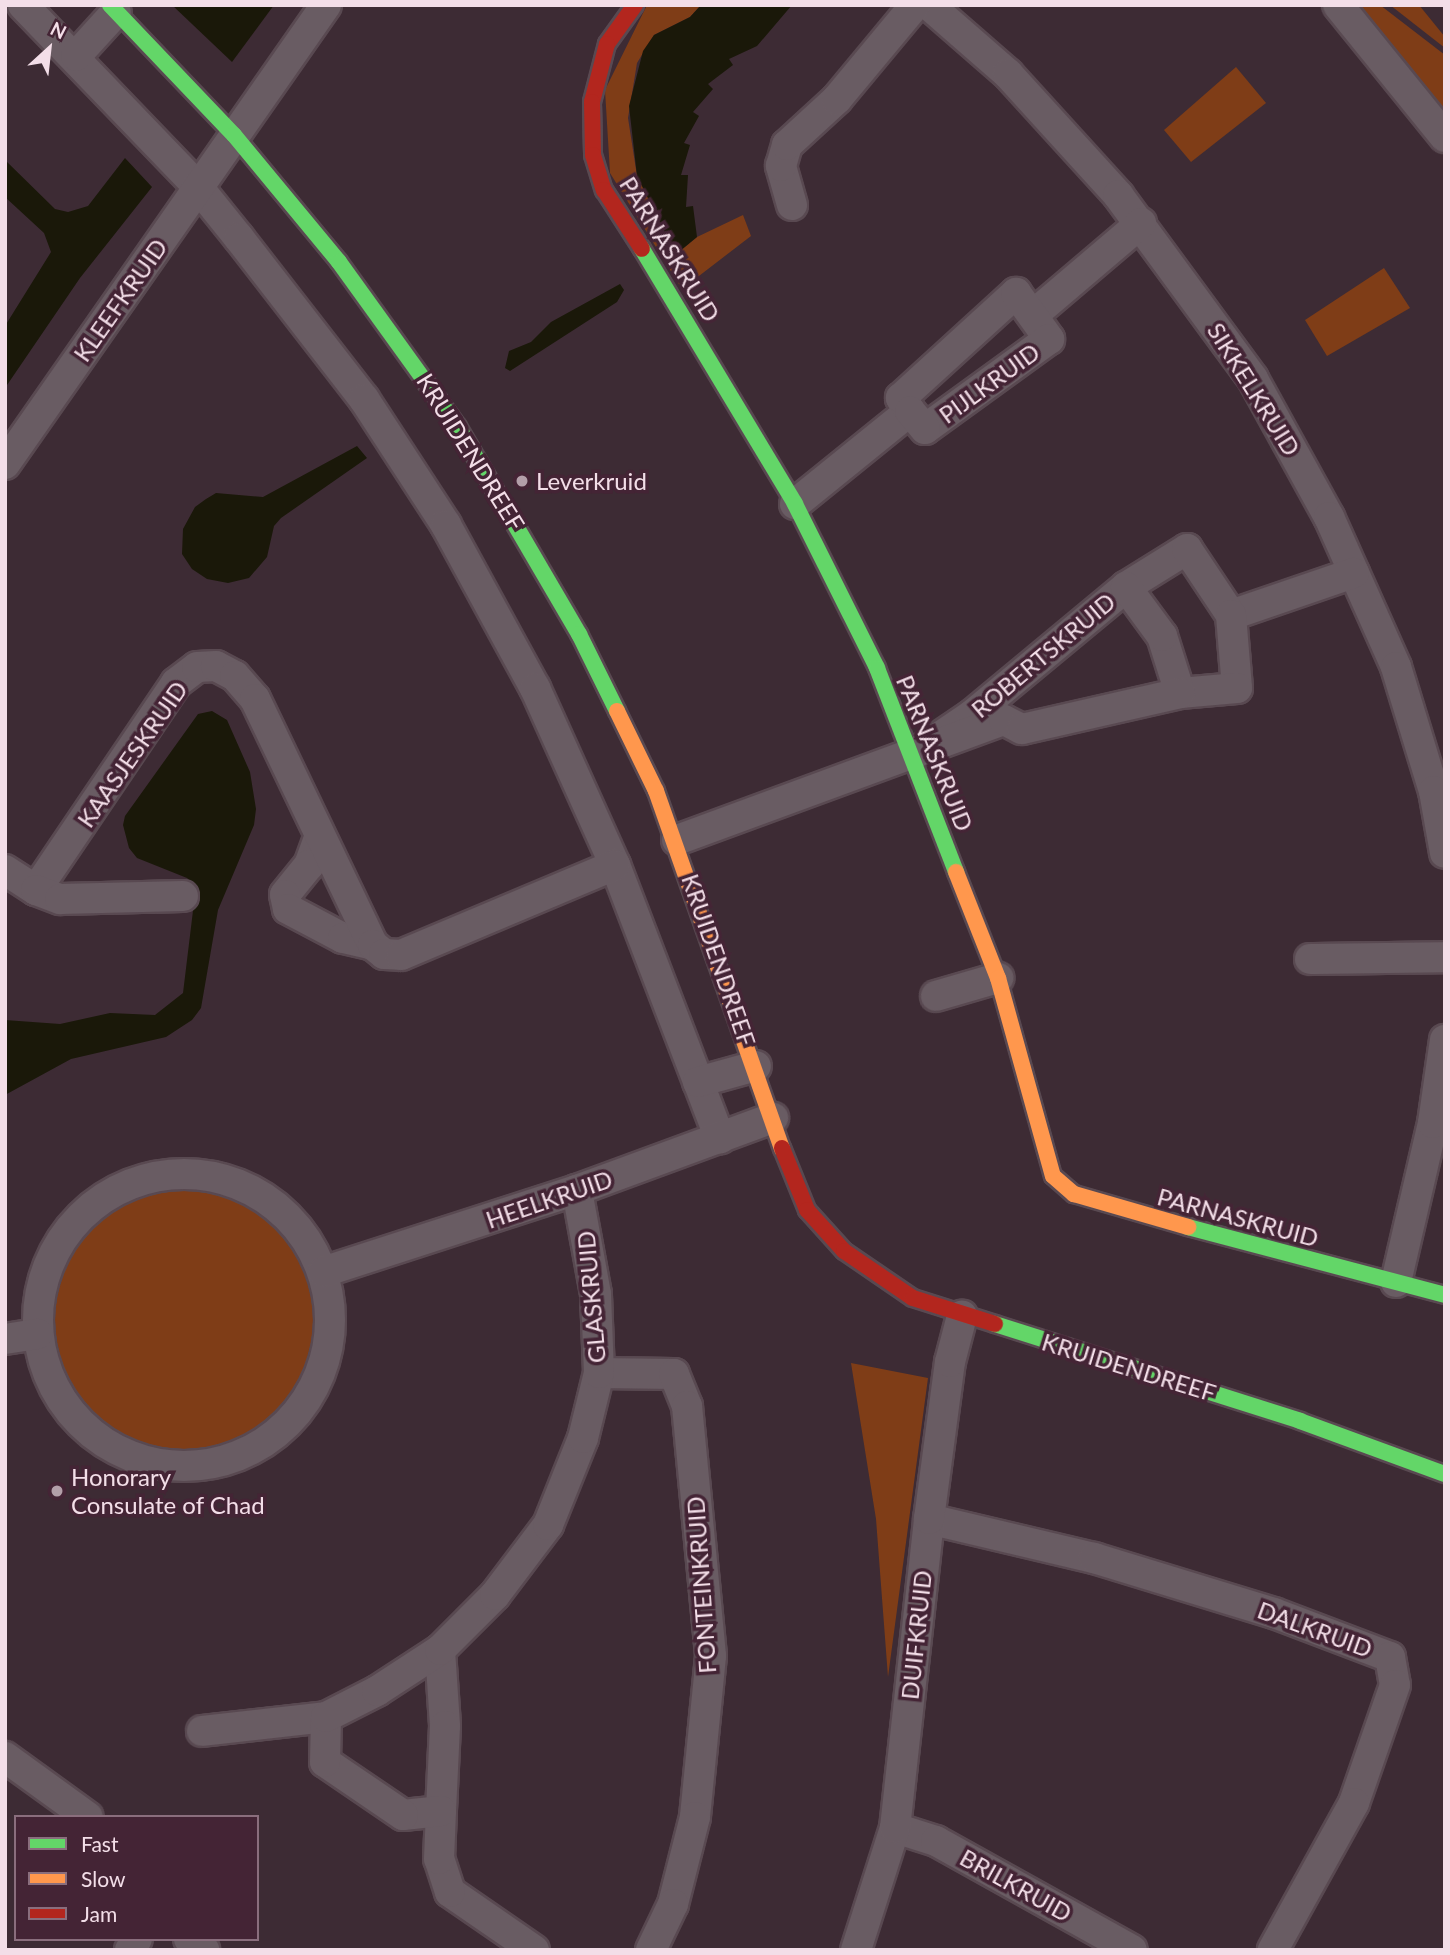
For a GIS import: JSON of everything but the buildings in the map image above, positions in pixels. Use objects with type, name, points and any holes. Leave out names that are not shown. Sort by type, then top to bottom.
[{"type":"street","points":[[23,5],[76,56],[198,187],[364,399],[446,525],[535,688],[615,866],[720,1139]]},
{"type":"street","name":"KLEEFKRUID","points":[[5,464],[326,5]]},
{"type":"street","name":"PARNASKRUID","points":[[635,5],[607,44],[592,102],[593,155],[600,178],[794,504],[877,668],[998,978],[1053,1176],[1074,1194],[1445,1295]]},
{"type":"street","points":[[792,205],[780,166],[787,145],[837,99],[915,5]]},
{"type":"street","name":"SIKKELKRUID","points":[[929,5],[1008,74],[1141,223],[1253,380],[1354,573],[1396,667],[1420,738],[1445,853]]},
{"type":"street","points":[[1338,5],[1445,137]]},
{"type":"street","points":[[76,56],[113,9]]},
{"type":"street","name":"KRUIDENDREEF","points":[[113,9],[234,135],[339,262],[458,427],[579,634],[677,840],[807,1210],[844,1251],[913,1298],[962,1316],[1300,1421],[1445,1474]]},
{"type":"street","name":"PIJLKRUID","points":[[1033,315],[1141,223]]},
{"type":"street","name":"PIJLKRUID","points":[[1016,293],[1049,339],[925,429],[910,411],[901,398],[1016,293]]},
{"type":"street","name":"PIJLKRUID","points":[[794,504],[910,411]]},
{"type":"street","name":"ROBERTSKRUID","points":[[1187,549],[1231,615],[1237,688],[1180,693],[1022,730],[1004,720],[913,755],[972,715],[1126,587],[1187,549]]},
{"type":"street","points":[[1231,615],[1354,573]]},
{"type":"street","name":"ROBERTSKRUID","points":[[1126,587],[1162,636],[1180,693]]},
{"type":"street","name":"KAASJESKRUID","points":[[36,890],[176,683],[197,667],[216,666],[235,676],[255,699],[319,838],[373,945]]},
{"type":"street","points":[[677,840],[913,755]]},
{"type":"street","points":[[319,838],[309,864],[285,895],[289,909],[343,937],[373,945],[384,954],[401,955],[615,866]]},
{"type":"street","points":[[5,870],[36,890],[60,899],[183,896]]},
{"type":"street","points":[[1310,959],[1445,957]]},
{"type":"street","points":[[936,996],[998,978]]},
{"type":"street","points":[[1396,1282],[1433,1123],[1445,1040]]},
{"type":"street","points":[[698,1082],[756,1066]]},
{"type":"street","name":"HEELKRUID","points":[[323,1272],[577,1190],[773,1118]]},
{"type":"street","points":[[162,1175],[219,1178],[247,1187],[293,1222],[323,1272],[330,1305],[330,1341],[311,1394],[272,1437],[222,1462],[166,1465],[113,1448],[76,1418],[54,1388],[38,1334],[43,1279],[69,1230],[110,1193],[162,1175]]},
{"type":"street","name":"GLASKRUID","points":[[202,1731],[326,1717],[377,1691],[440,1650],[495,1595],[548,1525],[583,1438],[599,1373],[596,1294],[577,1190]]},
{"type":"street","name":"DUIFKRUID","points":[[856,1950],[895,1828],[929,1519],[950,1362],[962,1316]]},
{"type":"street","points":[[5,1339],[38,1334]]},
{"type":"street","name":"FONTEINKRUID","points":[[599,1373],[674,1374],[687,1406],[711,1656],[695,1817],[673,1904],[651,1950]]},
{"type":"street","name":"DALKRUID","points":[[929,1519],[1107,1562],[1274,1613],[1390,1657],[1395,1685],[1354,1803],[1273,1950]]},
{"type":"street","points":[[440,1650],[445,1726],[439,1858],[450,1892],[534,1950]]},
{"type":"street","points":[[326,1717],[325,1762],[403,1815],[441,1811]]},
{"type":"street","points":[[5,1757],[86,1815]]},
{"type":"street","name":"BRILKRUID","points":[[895,1828],[936,1841],[1132,1950]]},
{"type":"shaded area","points":[[172,5],[274,5],[232,62]]},
{"type":"shaded area","points":[[647,5],[701,5],[690,17],[654,35],[637,63],[628,118],[637,176],[651,200],[655,220],[667,244],[680,251],[697,237],[743,215],[751,236],[682,289],[610,173],[605,90]]},
{"type":"shaded area","points":[[701,5],[792,5],[757,46],[729,59],[733,65],[708,84],[713,89],[693,112],[699,116],[684,143],[690,145],[681,175],[688,175],[686,207],[693,206],[697,237],[680,251],[669,254],[667,237],[637,176],[629,106],[643,51],[654,35],[690,17]]},
{"type":"shaded area","points":[[1350,5],[1380,5],[1445,55],[1445,125]]},
{"type":"shaded area","points":[[1390,5],[1419,5],[1445,37],[1445,48]]},
{"type":"shaded area","points":[[1236,67],[1266,103],[1191,162],[1164,130]]},
{"type":"shaded area","points":[[125,158],[152,187],[80,278],[5,388],[5,326],[51,252],[44,233],[5,197],[5,160],[55,209],[68,212],[88,206]]},
{"type":"shaded area","points":[[1384,268],[1410,308],[1327,356],[1305,320]]},
{"type":"shaded area","points":[[620,284],[624,290],[617,302],[510,371],[505,368],[509,351],[531,342],[551,322]]},
{"type":"shaded area","points":[[357,446],[367,458],[281,518],[274,526],[267,557],[249,578],[228,583],[207,579],[192,569],[182,554],[183,529],[195,507],[216,493],[263,497]]},
{"type":"shaded area","points":[[212,711],[227,720],[250,772],[256,809],[254,825],[218,910],[201,1008],[192,1020],[166,1037],[71,1059],[5,1095],[5,1020],[60,1024],[110,1013],[155,1015],[183,993],[196,886],[187,878],[137,858],[129,848],[123,825],[125,816],[198,714]]},
{"type":"shaded area","points":[[171,1185],[197,1185],[223,1190],[247,1200],[279,1224],[296,1244],[313,1280],[318,1319],[313,1358],[296,1394],[279,1414],[259,1431],[223,1448],[197,1453],[171,1453],[145,1448],[121,1438],[99,1423],[80,1404],[65,1382],[55,1358],[50,1332],[50,1306],[55,1280],[65,1256],[80,1234],[99,1215],[121,1200],[145,1190]]},
{"type":"shaded area","points":[[851,1363],[928,1378],[888,1677],[876,1519]]},
{"type":"traffic: fast","points":[[110,5],[234,135],[339,262],[458,427],[579,634],[617,711]]},
{"type":"traffic: fast","points":[[642,249],[795,504],[877,668],[956,872]]},
{"type":"traffic: fast","points":[[1188,1227],[1445,1295]]},
{"type":"traffic: fast","points":[[995,1324],[1300,1421],[1445,1474]]},
{"type":"traffic: slow","points":[[617,711],[656,791],[782,1148]]},
{"type":"traffic: slow","points":[[956,872],[998,978],[1053,1176],[1074,1194],[1188,1227]]},
{"type":"traffic: jam","points":[[635,5],[607,44],[592,102],[593,155],[604,190],[642,249]]},
{"type":"traffic: jam","points":[[782,1148],[807,1210],[844,1251],[913,1298],[995,1324]]},
{"type":"place","name":"Leverkruid","points":[[522,481]]},
{"type":"place","name":"Honorary Consulate of Chad","points":[[57,1491]]}]
